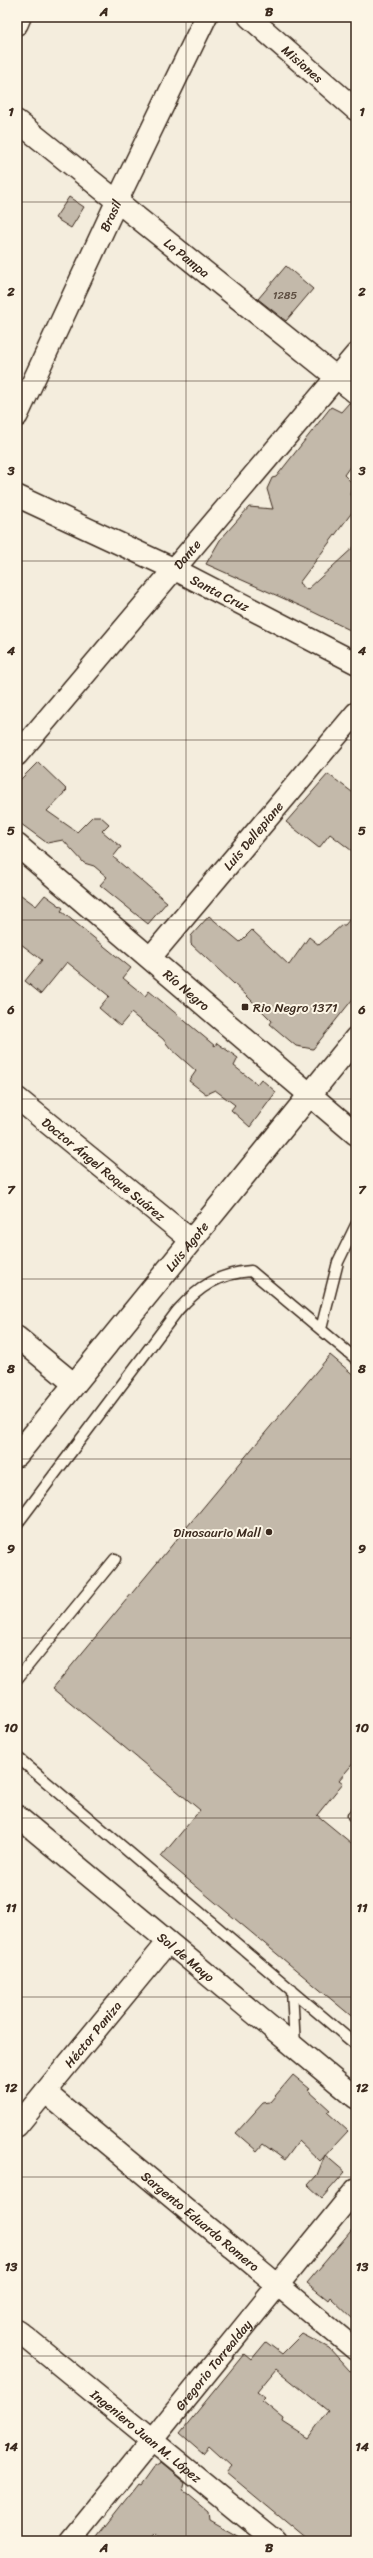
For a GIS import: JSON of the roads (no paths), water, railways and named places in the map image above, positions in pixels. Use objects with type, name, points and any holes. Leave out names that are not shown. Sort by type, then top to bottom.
[{"type":"main road","name":"Río Negro","points":[[19,850],[150,958],[356,1134]]},
{"type":"main road","name":"Luis Agote","points":[[17,1455],[356,1038]]},
{"type":"street","points":[[17,24],[20,17]]},
{"type":"street","name":"Brasil","points":[[17,416],[117,201],[206,17]]},
{"type":"street","name":"Misiones","points":[[249,17],[356,110]]},
{"type":"street","name":"La Pampa","points":[[17,121],[356,394]]},
{"type":"street","name":"Dante","points":[[17,755],[356,354]]},
{"type":"street","name":"Santa Cruz","points":[[17,496],[174,569],[356,663]]},
{"type":"street","name":"Luis Dellepiane","points":[[150,958],[356,713]]},
{"type":"street","name":"Doctor Ángel Roque Suárez","points":[[17,1098],[191,1240]]},
{"type":"street","points":[[17,1338],[74,1384]]},
{"type":"street","name":"Sol de Mayo","points":[[17,1816],[356,2098]]},
{"type":"street","name":"Héctor Paniza","points":[[17,2126],[168,1942]]},
{"type":"street","name":"Sargento Eduardo Romero","points":[[45,2092],[356,2350]]},
{"type":"street","name":"Gregorio Torrealday","points":[[70,2541],[356,2189]]},
{"type":"street","name":"Ingeniero Juan M. López","points":[[17,2330],[275,2541]]},
{"type":"lane","points":[[321,1329],[338,1262],[356,1227]]},
{"type":"lane","points":[[17,1524],[178,1310],[196,1290],[231,1272],[251,1271],[356,1359]]},
{"type":"lane","points":[[17,1679],[115,1559]]},
{"type":"lane","points":[[17,1757],[356,2045]]},
{"type":"lane","points":[[292,1990],[295,2048]]},
{"type":"place","name":"Rio Negro 1371","points":[[245,1007]]},
{"type":"place","name":"Dinosaurio Mall","points":[[269,1532]]}]
